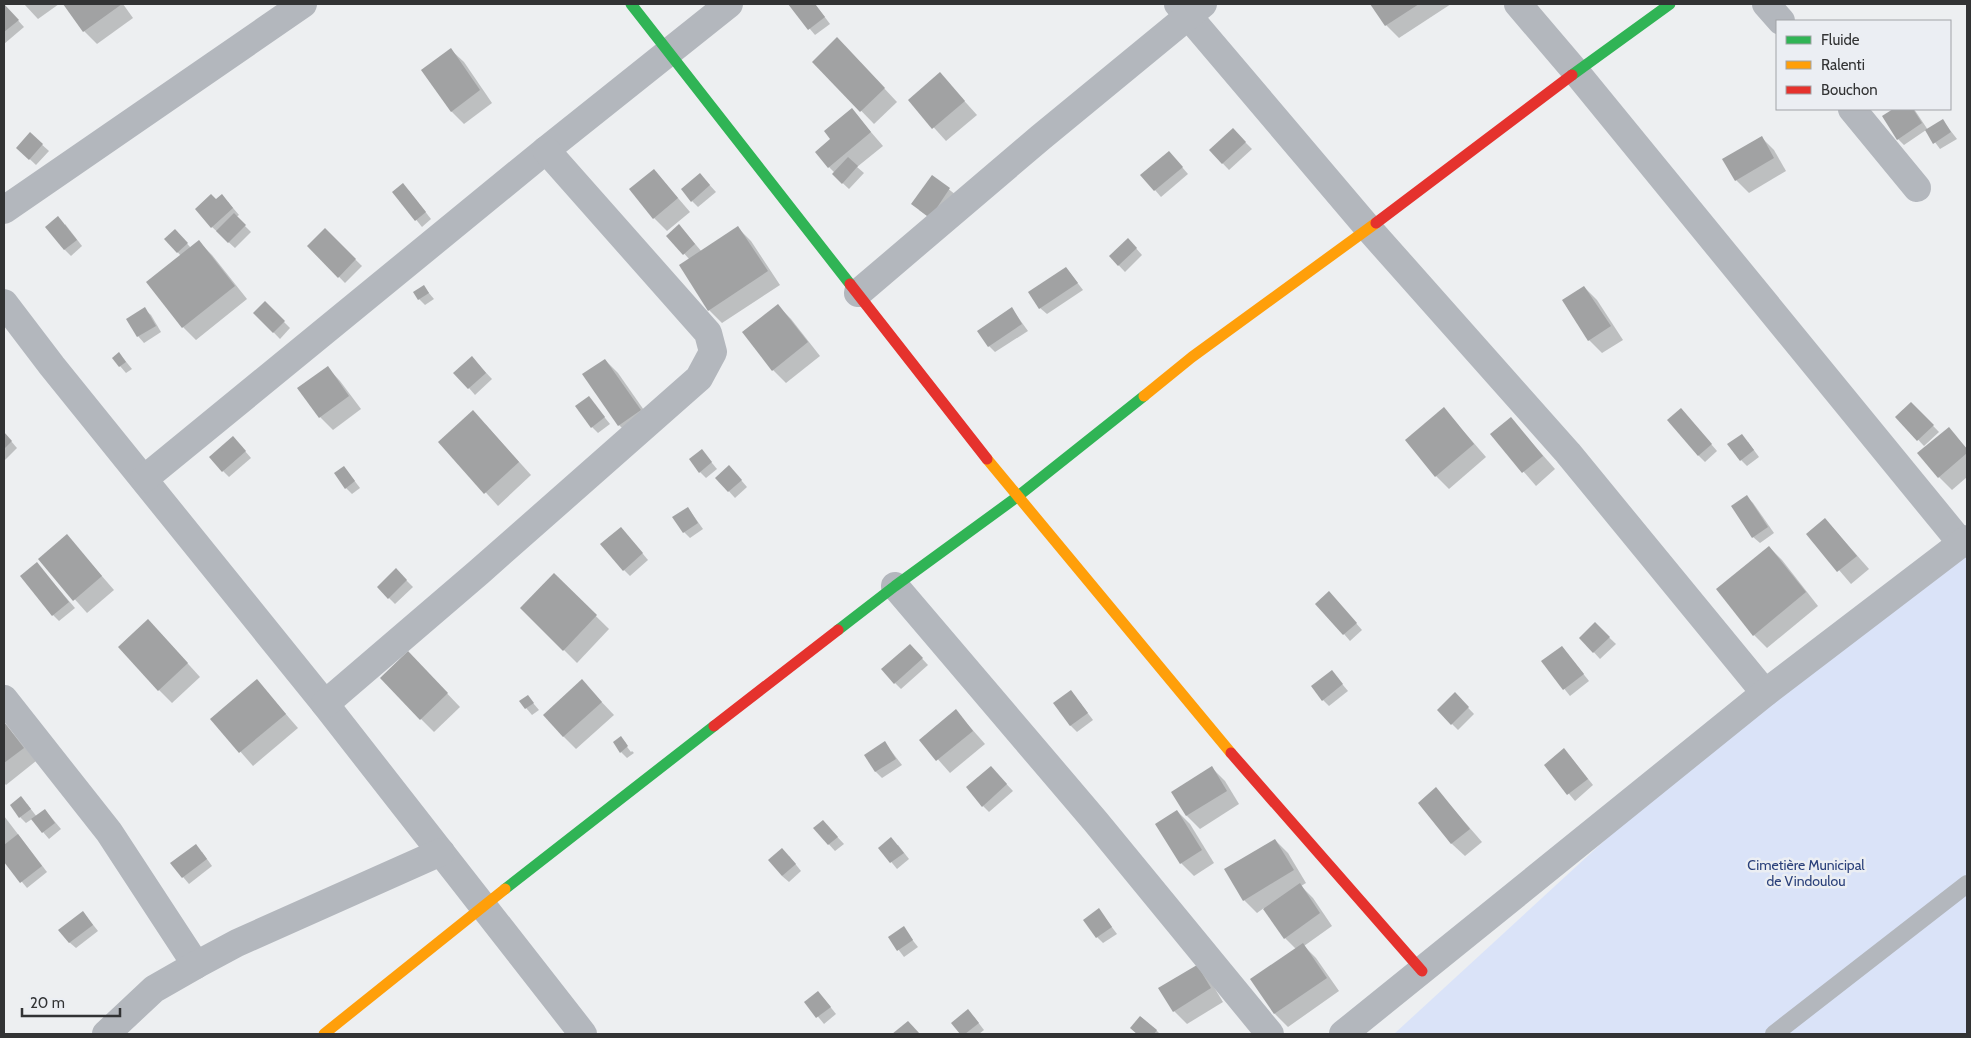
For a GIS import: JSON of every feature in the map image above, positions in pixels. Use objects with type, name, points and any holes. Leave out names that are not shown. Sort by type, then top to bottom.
[{"type":"street","points":[[4,210],[303,4]]},
{"type":"street","points":[[631,4],[1017,497],[1211,730],[1422,971]]},
{"type":"street","points":[[144,479],[546,150],[729,4]]},
{"type":"street","points":[[1344,1034],[1765,693],[1964,542],[1518,4]]},
{"type":"street","points":[[324,1034],[483,906],[895,586],[1017,497],[1192,357],[1369,229],[1576,72],[1670,4]]},
{"type":"street","points":[[1766,4],[1780,20]]},
{"type":"street","points":[[858,293],[1190,8],[1369,229],[1568,453],[1765,693]]},
{"type":"street","points":[[1853,110],[1917,188]]},
{"type":"street","points":[[325,704],[479,572],[699,378],[713,352],[708,333],[546,150]]},
{"type":"street","points":[[4,303],[325,704],[583,1034]]},
{"type":"street","points":[[895,586],[1096,822],[1270,1034]]},
{"type":"street","points":[[4,699],[109,832],[196,965]]},
{"type":"street","points":[[106,1034],[154,989],[196,965],[237,943],[441,852]]},
{"type":"lane","points":[[1774,1034],[1967,884]]},
{"type":"green space","name":"Cimetière Municipal de Vindoulou","points":[[1967,537],[1967,1034],[1394,1034],[1765,693]]},
{"type":"building","points":[[4,4],[19,20],[4,32]]},
{"type":"building","points":[[63,4],[122,4],[83,32]]},
{"type":"building","points":[[788,4],[815,4],[825,17],[808,30]]},
{"type":"building","points":[[1370,4],[1419,4],[1385,26]]},
{"type":"building","points":[[837,37],[885,88],[860,112],[812,62]]},
{"type":"building","points":[[451,48],[480,90],[451,112],[421,70]]},
{"type":"building","points":[[940,72],[965,101],[932,129],[908,100]]},
{"type":"building","points":[[852,108],[871,132],[828,168],[815,152],[830,139],[824,131]]},
{"type":"building","points":[[1891,110],[1914,110],[1922,123],[1897,140],[1882,116]]},
{"type":"building","points":[[1943,119],[1951,132],[1933,144],[1925,130]]},
{"type":"building","points":[[1233,128],[1246,142],[1222,164],[1209,150]]},
{"type":"building","points":[[30,132],[43,144],[29,160],[16,148]]},
{"type":"building","points":[[1762,136],[1774,158],[1735,181],[1722,159]]},
{"type":"building","points":[[1169,151],[1183,167],[1154,191],[1140,175]]},
{"type":"building","points":[[848,157],[858,166],[842,184],[832,174]]},
{"type":"building","points":[[654,169],[678,198],[653,219],[629,189]]},
{"type":"building","points":[[700,173],[710,185],[691,202],[681,189]]},
{"type":"building","points":[[932,175],[950,188],[930,218],[911,204]]},
{"type":"building","points":[[403,183],[426,212],[415,221],[392,192]]},
{"type":"building","points":[[211,194],[216,199],[222,194],[233,208],[211,228],[195,209]]},
{"type":"building","points":[[234,213],[246,225],[228,243],[216,231]]},
{"type":"building","points":[[58,216],[77,240],[64,250],[45,227]]},
{"type":"building","points":[[679,224],[695,244],[683,255],[666,236]]},
{"type":"building","points":[[738,226],[768,271],[708,311],[679,265]]},
{"type":"building","points":[[325,228],[356,259],[338,278],[307,246]]},
{"type":"building","points":[[175,229],[188,243],[177,253],[164,239]]},
{"type":"building","points":[[1128,238],[1137,248],[1118,266],[1109,256]]},
{"type":"building","points":[[199,240],[235,286],[182,328],[146,282]]},
{"type":"building","points":[[1066,267],[1078,283],[1039,309],[1028,292]]},
{"type":"building","points":[[424,285],[429,293],[418,300],[413,292]]},
{"type":"building","points":[[1584,286],[1611,326],[1588,341],[1562,300]]},
{"type":"building","points":[[265,301],[285,321],[273,333],[253,313]]},
{"type":"building","points":[[778,304],[808,342],[772,371],[742,332]]},
{"type":"building","points":[[145,307],[156,326],[137,337],[126,319]]},
{"type":"building","points":[[1012,307],[1022,324],[988,347],[977,331]]},
{"type":"building","points":[[119,352],[126,362],[119,367],[112,358]]},
{"type":"building","points":[[472,356],[486,373],[468,389],[453,373]]},
{"type":"building","points":[[605,359],[641,410],[618,426],[582,374]]},
{"type":"building","points":[[328,366],[349,396],[319,418],[297,388]]},
{"type":"building","points":[[589,396],[605,417],[591,428],[575,406]]},
{"type":"building","points":[[1911,402],[1934,425],[1917,441],[1895,417]]},
{"type":"building","points":[[1444,407],[1474,444],[1435,477],[1405,440]]},
{"type":"building","points":[[1681,408],[1712,444],[1698,456],[1667,420]]},
{"type":"building","points":[[473,410],[519,462],[484,494],[438,442]]},
{"type":"building","points":[[1511,417],[1543,456],[1522,473],[1490,434]]},
{"type":"building","points":[[1949,427],[1967,449],[1967,453],[1938,478],[1917,453]]},
{"type":"building","points":[[4,432],[12,441],[4,449]]},
{"type":"building","points":[[1742,434],[1754,450],[1740,461],[1727,444]]},
{"type":"building","points":[[233,436],[246,451],[222,472],[209,457]]},
{"type":"building","points":[[702,449],[712,462],[699,473],[689,459]]},
{"type":"building","points":[[729,465],[742,480],[728,492],[715,478]]},
{"type":"building","points":[[344,466],[355,481],[345,489],[334,473]]},
{"type":"building","points":[[1747,495],[1768,527],[1752,538],[1731,506]]},
{"type":"building","points":[[688,507],[698,523],[683,533],[672,517]]},
{"type":"building","points":[[1825,518],[1857,556],[1837,572],[1806,534]]},
{"type":"building","points":[[621,527],[643,553],[623,571],[600,544]]},
{"type":"building","points":[[67,534],[102,576],[73,601],[38,559]]},
{"type":"building","points":[[1769,546],[1806,592],[1753,636],[1716,589]]},
{"type":"building","points":[[37,562],[69,602],[52,616],[20,576]]},
{"type":"building","points":[[396,568],[407,580],[388,599],[377,587]]},
{"type":"building","points":[[554,573],[597,615],[563,651],[520,608]]},
{"type":"building","points":[[1329,591],[1357,623],[1343,635],[1315,604]]},
{"type":"building","points":[[148,619],[188,663],[158,691],[118,647]]},
{"type":"building","points":[[1595,622],[1610,637],[1593,653],[1579,638]]},
{"type":"building","points":[[910,644],[923,658],[894,684],[881,669]]},
{"type":"building","points":[[1562,646],[1584,674],[1563,690],[1541,661]]},
{"type":"building","points":[[408,651],[448,693],[420,720],[380,678]]},
{"type":"building","points":[[1332,670],[1343,684],[1322,701],[1311,686]]},
{"type":"building","points":[[257,679],[286,714],[239,753],[210,719]]},
{"type":"building","points":[[582,679],[602,702],[563,737],[543,715]]},
{"type":"building","points":[[1071,690],[1088,713],[1070,726],[1053,703]]},
{"type":"building","points":[[1455,692],[1469,707],[1451,725],[1437,710]]},
{"type":"building","points":[[528,695],[534,703],[525,709],[519,701]]},
{"type":"building","points":[[956,709],[973,731],[936,761],[919,740]]},
{"type":"building","points":[[4,722],[24,748],[4,763]]},
{"type":"building","points":[[621,736],[628,746],[620,753],[613,742]]},
{"type":"building","points":[[885,741],[896,759],[875,772],[864,755]]},
{"type":"building","points":[[1564,748],[1588,779],[1567,795],[1544,765]]},
{"type":"building","points":[[991,766],[1007,784],[982,807],[966,787]]},
{"type":"building","points":[[1212,766],[1227,791],[1186,816],[1171,792]]},
{"type":"building","points":[[1436,787],[1470,829],[1451,844],[1418,803]]},
{"type":"building","points":[[21,796],[31,809],[19,818],[10,805]]},
{"type":"building","points":[[45,809],[55,823],[42,833],[31,819]]},
{"type":"building","points":[[1177,810],[1202,850],[1180,864],[1155,824]]},
{"type":"building","points":[[823,820],[838,837],[828,845],[813,828]]},
{"type":"building","points":[[18,834],[42,866],[20,883],[4,862],[4,845]]},
{"type":"building","points":[[891,837],[904,853],[890,863],[878,848]]},
{"type":"building","points":[[1275,839],[1294,870],[1243,901],[1224,869]]},
{"type":"building","points":[[196,844],[207,859],[182,878],[170,863]]},
{"type":"building","points":[[782,848],[796,864],[782,876],[768,860]]},
{"type":"building","points":[[1300,883],[1320,913],[1284,939],[1263,909]]},
{"type":"building","points":[[1099,908],[1112,927],[1096,938],[1083,920]]},
{"type":"building","points":[[83,911],[93,925],[69,943],[58,930]]},
{"type":"building","points":[[904,926],[913,940],[897,951],[888,937]]},
{"type":"building","points":[[1303,943],[1327,978],[1274,1014],[1250,979]]},
{"type":"building","points":[[1197,965],[1211,988],[1173,1012],[1158,988]]},
{"type":"building","points":[[818,991],[831,1007],[816,1018],[804,1002]]},
{"type":"building","points":[[968,1009],[979,1023],[965,1034],[960,1034],[951,1023]]},
{"type":"building","points":[[1140,1016],[1157,1030],[1154,1034],[1137,1034],[1130,1028]]},
{"type":"building","points":[[908,1021],[920,1034],[892,1034]]},
{"type":"traffic: fast","points":[[631,4],[850,284]]},
{"type":"traffic: fast","points":[[1572,75],[1670,4]]},
{"type":"traffic: fast","points":[[838,630],[1017,497],[1144,396]]},
{"type":"traffic: fast","points":[[505,889],[714,726]]},
{"type":"traffic: slow","points":[[1144,396],[1192,357],[1376,223]]},
{"type":"traffic: slow","points":[[987,459],[1231,753]]},
{"type":"traffic: slow","points":[[324,1034],[505,889]]},
{"type":"traffic: jam","points":[[1376,223],[1572,75]]},
{"type":"traffic: jam","points":[[850,284],[987,459]]},
{"type":"traffic: jam","points":[[714,726],[838,630]]},
{"type":"traffic: jam","points":[[1231,753],[1422,971]]}]
